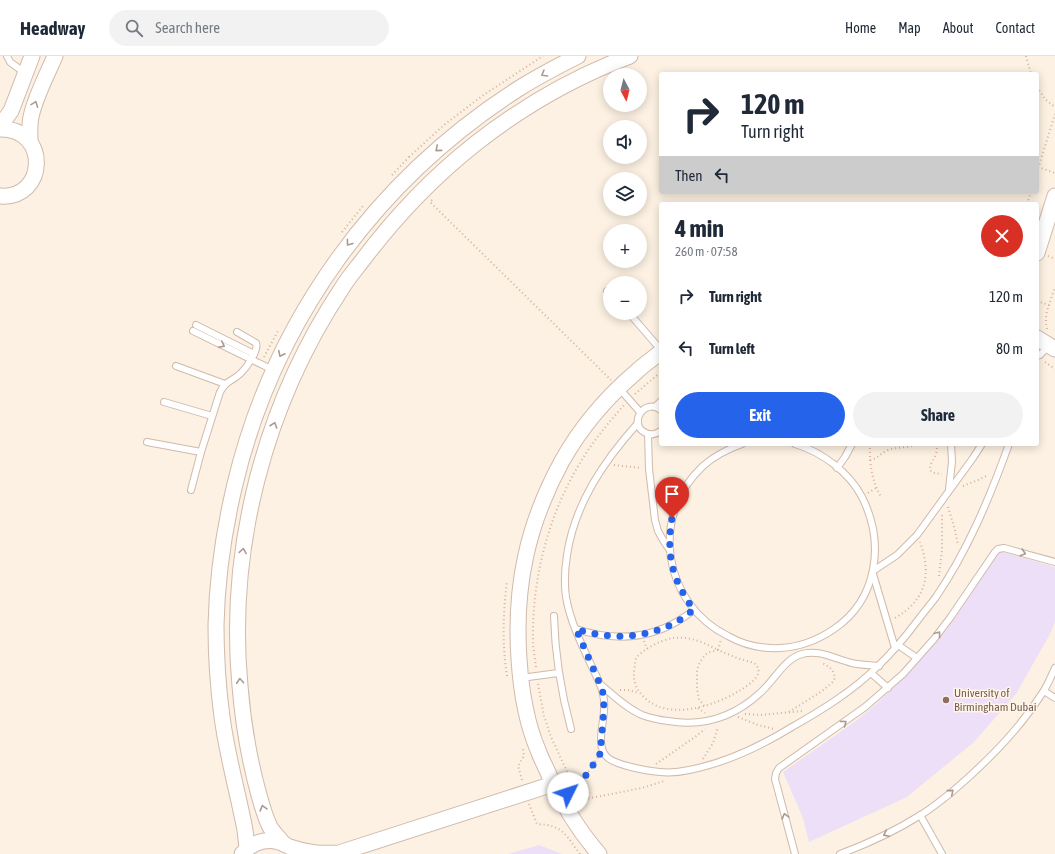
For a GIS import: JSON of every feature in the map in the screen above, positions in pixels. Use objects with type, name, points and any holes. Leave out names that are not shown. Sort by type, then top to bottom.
[{"type":"street","points":[[0,126],[11,110],[32,56]]},
{"type":"street","points":[[30,142],[31,118],[34,107],[55,56]]},
{"type":"street","points":[[245,851],[245,830],[221,712],[216,657],[217,594],[225,532],[239,467],[251,429],[273,370],[307,305],[327,273],[349,242],[373,213],[419,166],[487,110],[526,84],[578,56]]},
{"type":"street","points":[[290,848],[271,828],[267,820],[254,778],[245,729],[239,680],[238,630],[242,556],[253,495],[274,422],[288,386],[304,352],[342,286],[404,209],[424,188],[457,158],[492,130],[529,105],[567,83],[608,64],[630,56]]},
{"type":"street","points":[[0,129],[15,131],[24,136],[30,142],[35,151],[37,162],[36,172],[32,181],[25,189],[16,194],[2,198]]},
{"type":"street","points":[[1039,246],[1055,196]]},
{"type":"street","points":[[600,854],[588,840],[553,784],[534,740],[527,715],[514,680],[518,642],[518,610],[521,579],[527,548],[536,517],[548,488],[563,460],[580,434],[606,401],[635,372],[659,353]]},
{"type":"street","points":[[245,851],[258,842],[270,840],[290,848],[314,854],[338,853],[553,784]]},
{"type":"lane","points":[[7,56],[10,62],[25,73]]},
{"type":"lane","points":[[635,320],[659,349]]},
{"type":"lane","points":[[194,328],[253,357],[273,370]]},
{"type":"lane","points":[[191,490],[220,392],[225,384],[242,372],[253,357],[257,348],[256,343],[237,332]]},
{"type":"lane","points":[[1039,354],[1047,341]]},
{"type":"lane","points":[[176,366],[225,384]]},
{"type":"lane","points":[[619,388],[640,412]]},
{"type":"lane","points":[[164,402],[212,416]]},
{"type":"lane","points":[[654,407],[659,403]]},
{"type":"lane","points":[[659,409],[649,407],[640,412],[638,417],[638,423],[644,432],[653,434],[659,432]]},
{"type":"lane","points":[[638,423],[614,450],[604,464],[588,490],[582,504],[568,550],[565,581],[566,597],[576,629],[600,684],[604,701],[601,744],[602,751],[611,760],[626,766],[661,772],[678,772],[696,769],[740,754],[787,730],[822,709],[871,673],[897,647],[936,597],[960,558],[984,511],[1008,446]]},
{"type":"lane","points":[[648,434],[655,520],[658,531],[670,549]]},
{"type":"lane","points":[[147,442],[201,452]]},
{"type":"lane","points":[[737,446],[722,452],[703,466],[692,477],[683,490],[676,504],[672,518],[670,534],[672,566],[677,582],[684,596],[702,619],[712,627],[737,641],[766,648],[781,648],[811,642],[841,624],[855,610],[866,593],[873,572],[875,559],[874,535],[870,515],[861,496],[846,476],[826,459],[800,446]]},
{"type":"lane","points":[[837,468],[851,446]]},
{"type":"lane","points":[[949,491],[952,462],[951,446]]},
{"type":"lane","points":[[873,572],[897,555],[917,535],[981,446]]},
{"type":"lane","points":[[1003,461],[1004,446]]},
{"type":"lane","points":[[795,854],[776,785],[776,773],[779,768],[858,712],[888,688],[934,639],[998,549],[1004,548],[1055,562]]},
{"type":"lane","points":[[873,572],[887,621],[897,647],[917,658]]},
{"type":"lane","points":[[576,629],[606,636],[641,634],[672,624],[694,610]]},
{"type":"lane","points":[[554,616],[558,673],[571,729]]},
{"type":"lane","points":[[600,684],[642,715],[659,720],[695,723],[720,718],[748,703],[761,693],[787,663],[800,655],[815,653],[858,664],[878,666]]},
{"type":"lane","points":[[840,854],[871,841],[920,815],[967,780],[1008,738],[1027,715],[1044,691],[1055,668]]},
{"type":"lane","points":[[514,680],[558,673]]},
{"type":"lane","points":[[871,673],[888,688]]},
{"type":"lane","points":[[1044,691],[1055,698]]},
{"type":"lane","points":[[920,815],[942,854]]},
{"type":"path","points":[[1026,56],[1030,72]]},
{"type":"path","points":[[1039,90],[1045,99],[1055,107]]},
{"type":"path","points":[[1039,164],[1055,114]]},
{"type":"path","points":[[1039,167],[1055,173]]},
{"type":"path","points":[[424,188],[434,197],[430,202],[619,388]]},
{"type":"path","points":[[1047,341],[1045,321],[1055,287]]},
{"type":"path","points":[[1039,302],[1049,305]]},
{"type":"path","points":[[1039,357],[1055,369]]},
{"type":"path","points":[[870,446],[869,453],[873,482],[881,497]]},
{"type":"path","points":[[870,460],[875,459],[888,450],[911,446]]},
{"type":"path","points":[[937,446],[936,453],[930,465],[930,470],[934,473],[951,474]]},
{"type":"path","points":[[949,491],[978,480],[991,473],[1003,461]]},
{"type":"path","points":[[604,464],[650,469]]},
{"type":"path","points":[[943,500],[956,530],[960,558]]},
{"type":"path","points":[[936,597],[942,550],[943,500]]},
{"type":"path","points":[[887,621],[895,618],[909,608],[921,593],[925,584],[925,559],[917,535]]},
{"type":"path","points":[[508,578],[504,620],[504,644],[514,680]]},
{"type":"path","points":[[683,638],[708,644],[737,658],[754,662],[758,667],[757,677],[732,695],[720,701],[687,710],[659,707],[647,701],[639,693],[634,682],[633,672],[636,658],[657,643],[668,639],[683,638]]},
{"type":"path","points":[[704,706],[699,699],[697,688],[700,662],[705,655],[718,650]]},
{"type":"path","points":[[789,712],[822,691],[834,681],[834,672],[831,668],[821,663]]},
{"type":"path","points":[[612,694],[620,690],[639,693]]},
{"type":"path","points":[[732,712],[753,715],[822,709]]},
{"type":"path","points":[[732,712],[744,720],[758,725],[772,729],[787,730]]},
{"type":"path","points":[[696,769],[713,742],[720,718]]},
{"type":"path","points":[[647,770],[695,738],[712,720]]},
{"type":"path","points":[[523,744],[524,756],[518,766],[525,793],[537,824],[552,826],[561,830],[565,833],[580,854]]},
{"type":"path","points":[[560,797],[574,789],[580,783],[602,751]]},
{"type":"shaded area","name":"University of Birmingham Dubai","points":[[999,551],[1055,567],[1055,622],[1050,634],[1016,694],[974,742],[907,797],[809,842],[803,818],[783,772],[853,723],[891,690],[948,628]]},
{"type":"shaded area","points":[[539,845],[562,854],[508,854]]},
{"type":"place","name":"University of Birmingham Dubai","points":[[946,700]]},
{"type":"route","points":[[568,793],[585,777],[602,751],[601,744],[604,708],[603,693],[576,629],[613,637],[641,634],[660,629],[678,621],[694,610],[684,596],[677,582],[672,566],[670,549],[672,518]]}]
